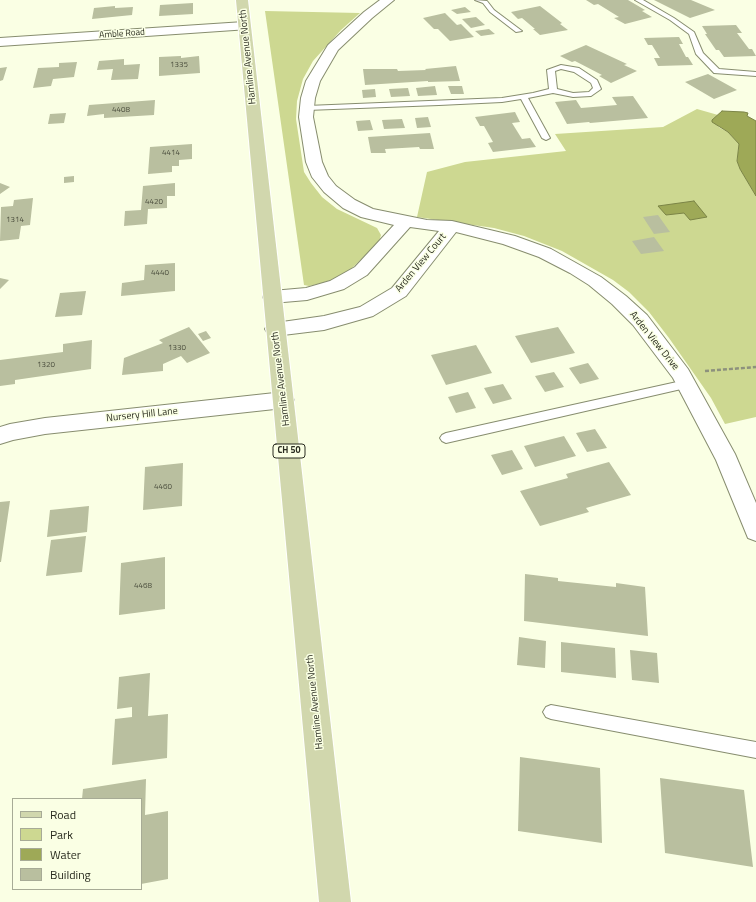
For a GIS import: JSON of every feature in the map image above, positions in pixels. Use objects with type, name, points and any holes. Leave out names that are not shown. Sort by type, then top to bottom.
[{"type":"main road","name":"Hamline Avenue North","points":[[242,0],[335,902]]},
{"type":"street","name":"Arden View Court","points":[[388,0],[368,15],[333,48],[313,81],[308,98],[307,125],[314,162],[320,177],[330,188],[349,204],[367,213],[427,225]]},
{"type":"street","name":"Amble Road","points":[[0,42],[244,26]]},
{"type":"street","points":[[272,297],[307,294],[337,285],[360,271],[407,221]]},
{"type":"street","name":"Arden View Drive","points":[[427,225],[452,226],[509,240],[545,253],[595,281],[619,300],[640,320],[683,379],[727,460],[754,523]]},
{"type":"street","name":"Arden View Court","points":[[275,329],[324,324],[366,312],[399,292],[452,226]]},
{"type":"street","name":"Nursery Hill Lane","points":[[0,436],[10,432],[45,426],[284,400]]},
{"type":"lane","points":[[478,0],[485,2],[492,11],[518,31]]},
{"type":"lane","points":[[638,0],[672,19],[692,33],[700,54],[717,71],[756,74]]},
{"type":"lane","points":[[307,108],[439,104],[502,100],[554,91],[573,95],[591,94],[597,89],[594,82],[576,70],[561,67],[551,70],[554,91]]},
{"type":"lane","points":[[524,97],[546,138]]},
{"type":"lane","points":[[446,438],[683,379]]},
{"type":"lane","points":[[551,712],[756,750]]},
{"type":"path","points":[[683,379],[756,367]]},
{"type":"green space","points":[[265,11],[360,13],[341,30],[313,61],[303,79],[297,101],[296,119],[304,172],[311,183],[322,197],[337,209],[377,228],[381,235],[379,242],[351,269],[340,277],[309,286],[304,285]]},
{"type":"green space","points":[[697,109],[718,115],[712,120],[720,128],[728,132],[739,144],[737,161],[756,196],[756,417],[725,424],[711,398],[649,312],[629,292],[613,280],[562,251],[524,236],[494,228],[417,217],[427,172],[465,162],[566,151],[555,134],[663,127]]},
{"type":"water","points":[[722,111],[748,113],[747,116],[756,121],[756,196],[737,161],[739,144],[728,132],[712,122],[712,120]]},
{"type":"water","points":[[694,201],[707,217],[690,220],[684,213],[666,215],[658,206]]},
{"type":"building","points":[[586,0],[628,0],[645,10],[642,11],[652,17],[625,24],[614,18],[619,17],[598,4],[594,5]]},
{"type":"building","points":[[654,0],[691,0],[715,10],[690,18]]},
{"type":"building","points":[[193,3],[193,14],[159,16],[160,5]]},
{"type":"building","points":[[115,6],[115,8],[133,7],[132,15],[92,19],[94,8]]},
{"type":"building","points":[[540,6],[562,23],[560,24],[568,30],[540,35],[522,18],[518,19],[511,12]]},
{"type":"building","points":[[465,7],[471,12],[457,14],[451,10]]},
{"type":"building","points":[[445,13],[457,25],[461,24],[474,37],[450,41],[438,29],[434,29],[423,18]]},
{"type":"building","points":[[476,17],[485,25],[471,28],[462,19]]},
{"type":"building","points":[[736,25],[742,33],[737,33],[749,49],[752,49],[756,56],[724,57],[719,50],[716,50],[705,34],[707,34],[702,26]]},
{"type":"building","points":[[489,29],[495,34],[481,36],[475,31]]},
{"type":"building","points":[[679,37],[683,44],[679,44],[686,57],[688,57],[693,65],[658,66],[654,58],[660,58],[652,45],[648,45],[644,38]]},
{"type":"building","points":[[586,45],[627,64],[624,65],[637,71],[611,83],[599,76],[602,75],[575,61],[572,62],[560,56]]},
{"type":"building","points":[[181,56],[181,58],[199,56],[200,73],[159,76],[159,57]]},
{"type":"building","points":[[124,59],[124,65],[140,64],[138,79],[111,80],[113,69],[97,70],[99,61]]},
{"type":"building","points":[[77,62],[74,77],[53,79],[51,86],[33,88],[38,68],[59,67],[59,63]]},
{"type":"building","points":[[456,66],[460,81],[428,81],[365,85],[363,69],[397,69],[398,71],[426,70],[425,69]]},
{"type":"building","points":[[7,67],[3,80],[0,81],[0,68]]},
{"type":"building","points":[[708,74],[737,90],[714,99],[685,82]]},
{"type":"building","points":[[435,86],[437,95],[418,96],[416,88]]},
{"type":"building","points":[[448,86],[462,86],[464,94],[451,94]]},
{"type":"building","points":[[408,88],[410,96],[391,97],[389,89]]},
{"type":"building","points":[[375,89],[376,97],[363,98],[362,90]]},
{"type":"building","points":[[633,96],[648,118],[567,124],[555,102],[576,100],[581,108],[617,105],[612,97]]},
{"type":"building","points":[[155,100],[154,115],[104,118],[104,114],[87,116],[89,105]]},
{"type":"building","points":[[515,112],[520,122],[512,123],[522,139],[530,138],[536,147],[493,152],[488,143],[493,142],[484,126],[480,126],[475,117]]},
{"type":"building","points":[[66,113],[64,123],[48,124],[50,114]]},
{"type":"building","points":[[428,117],[431,127],[417,128],[415,118]]},
{"type":"building","points":[[402,119],[405,128],[384,129],[382,120]]},
{"type":"building","points":[[370,120],[373,130],[358,131],[356,121]]},
{"type":"building","points":[[430,133],[434,149],[420,149],[419,147],[385,149],[386,153],[371,153],[368,137]]},
{"type":"building","points":[[192,144],[192,159],[179,160],[179,166],[172,166],[172,172],[148,174],[150,147]]},
{"type":"building","points":[[74,176],[74,182],[64,183],[64,177]]},
{"type":"building","points":[[0,183],[10,187],[0,194]]},
{"type":"building","points":[[175,183],[175,196],[167,196],[167,208],[148,209],[147,224],[124,226],[125,211],[141,210],[143,186]]},
{"type":"building","points":[[33,198],[30,225],[21,226],[19,239],[0,241],[1,207],[13,206],[14,200]]},
{"type":"building","points":[[658,215],[670,232],[654,234],[643,217]]},
{"type":"building","points":[[654,237],[664,251],[641,254],[632,241]]},
{"type":"building","points":[[175,263],[175,291],[121,296],[122,283],[144,280],[145,265]]},
{"type":"building","points":[[0,278],[9,280],[0,289]]},
{"type":"building","points":[[86,291],[82,315],[55,317],[60,293]]},
{"type":"building","points":[[189,327],[210,353],[187,363],[181,356],[163,364],[163,371],[122,375],[124,358],[163,343],[159,340]]},
{"type":"building","points":[[558,327],[575,353],[531,363],[515,336]]},
{"type":"building","points":[[206,331],[211,338],[203,341],[198,334]]},
{"type":"building","points":[[92,340],[91,369],[15,380],[15,384],[0,386],[0,360],[63,352],[63,344]]},
{"type":"building","points":[[476,345],[492,373],[446,385],[431,355]]},
{"type":"building","points":[[588,363],[599,379],[580,384],[569,368]]},
{"type":"building","points":[[554,372],[564,387],[545,392],[535,376]]},
{"type":"building","points":[[503,384],[512,399],[493,404],[484,388]]},
{"type":"building","points":[[468,392],[476,408],[456,413],[448,397]]},
{"type":"building","points":[[595,429],[607,448],[587,452],[576,433]]},
{"type":"building","points":[[564,436],[576,456],[535,467],[524,446]]},
{"type":"building","points":[[512,450],[523,469],[502,475],[491,455]]},
{"type":"building","points":[[609,462],[631,495],[586,508],[589,512],[540,526],[520,491],[568,478],[566,474]]},
{"type":"building","points":[[183,463],[182,506],[143,510],[145,467]]},
{"type":"building","points":[[10,501],[1,562],[0,562],[0,502]]},
{"type":"building","points":[[89,506],[87,532],[47,537],[50,510]]},
{"type":"building","points":[[86,536],[82,572],[46,576],[51,540]]},
{"type":"building","points":[[165,557],[165,609],[119,615],[121,563]]},
{"type":"building","points":[[525,574],[558,578],[558,581],[616,587],[616,583],[645,587],[648,636],[524,621]]},
{"type":"building","points":[[519,637],[546,641],[545,668],[517,665]]},
{"type":"building","points":[[561,642],[615,648],[616,678],[561,672]]},
{"type":"building","points":[[630,650],[657,653],[659,683],[632,680]]},
{"type":"building","points":[[150,673],[148,716],[168,714],[167,758],[112,765],[115,719],[132,717],[132,707],[117,709],[119,677]]},
{"type":"building","points":[[520,757],[600,768],[602,843],[518,831]]},
{"type":"building","points":[[660,778],[744,790],[753,867],[665,853]]},
{"type":"building","points":[[146,779],[145,815],[168,811],[168,879],[142,884],[142,798],[82,798],[83,789]]}]
